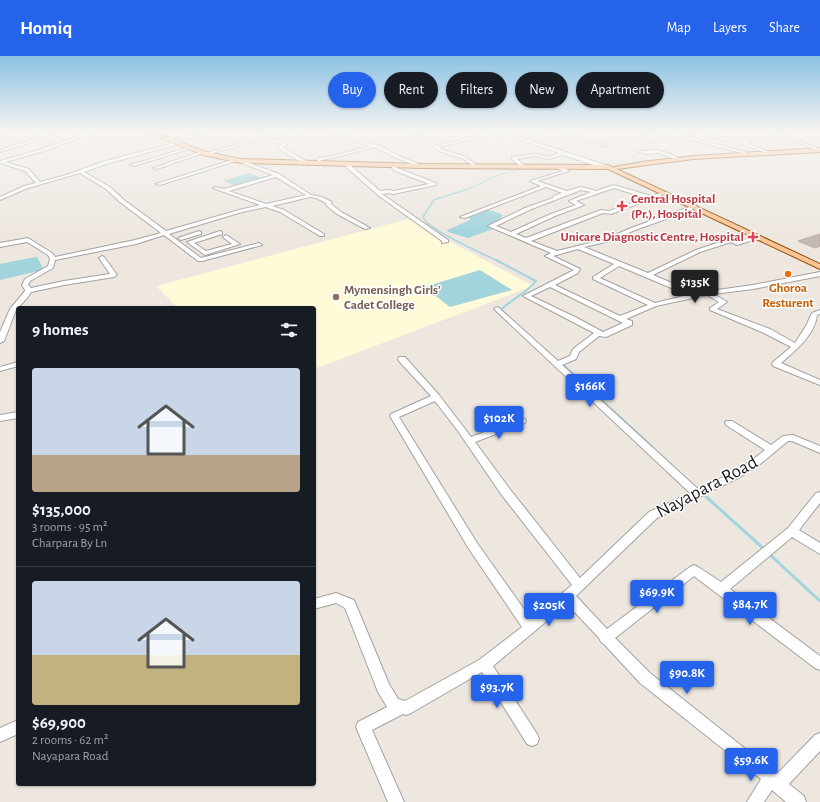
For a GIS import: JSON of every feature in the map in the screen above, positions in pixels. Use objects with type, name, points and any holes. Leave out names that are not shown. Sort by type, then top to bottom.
[{"type":"main road","points":[[417,166],[612,168],[627,166]]},
{"type":"main road","points":[[612,168],[820,267]]},
{"type":"main road","points":[[612,168],[669,190],[820,261]]},
{"type":"street","points":[[13,166],[27,170],[39,184]]},
{"type":"street","points":[[0,198],[10,195],[21,188],[68,176],[96,166]]},
{"type":"street","points":[[155,168],[162,166]]},
{"type":"street","points":[[158,184],[218,166]]},
{"type":"street","points":[[253,166],[277,175],[310,196],[318,199],[323,198],[339,213],[367,228]]},
{"type":"street","points":[[348,166],[378,193],[446,240],[444,242]]},
{"type":"street","points":[[378,193],[389,191],[393,193],[434,184],[395,169],[393,166]]},
{"type":"street","points":[[602,166],[612,168]]},
{"type":"street","points":[[559,167],[566,172],[532,181],[567,193]]},
{"type":"street","points":[[79,171],[108,188],[122,201],[200,260],[259,245]]},
{"type":"street","points":[[224,190],[277,175]]},
{"type":"street","points":[[463,217],[545,186]]},
{"type":"street","points":[[512,234],[548,217],[581,205],[571,201],[614,186],[651,198]]},
{"type":"street","points":[[215,188],[267,205],[297,219],[322,235]]},
{"type":"street","points":[[556,253],[491,226],[509,216],[580,188],[596,192]]},
{"type":"street","points":[[527,240],[603,211],[608,213],[664,193]]},
{"type":"street","points":[[53,259],[136,242],[241,211],[310,196]]},
{"type":"street","points":[[550,285],[622,318],[629,323],[603,335],[562,312],[526,296],[576,272],[577,269],[548,256],[608,240],[633,229],[695,207]]},
{"type":"street","points":[[488,208],[495,211]]},
{"type":"street","points":[[502,214],[509,216]]},
{"type":"street","points":[[190,227],[198,233]]},
{"type":"street","points":[[181,238],[213,229],[220,233],[237,244],[205,254],[190,242],[220,233]]},
{"type":"street","points":[[185,249],[226,237]]},
{"type":"street","points":[[649,275],[698,251],[732,240],[737,243],[758,237]]},
{"type":"street","points":[[0,245],[28,240],[50,254],[53,259]]},
{"type":"street","points":[[579,247],[695,295]]},
{"type":"street","points":[[0,341],[13,309],[25,297],[28,291],[64,282],[114,275],[102,258]]},
{"type":"street","points":[[28,291],[25,284],[26,280],[51,267],[51,262],[53,259]]},
{"type":"street","points":[[618,264],[595,278],[618,287],[654,305]]},
{"type":"street","points":[[622,318],[654,305],[695,295],[753,287],[820,274]]},
{"type":"street","points":[[707,293],[724,302],[712,309],[767,331],[796,346]]},
{"type":"street","points":[[497,309],[696,493]]},
{"type":"street","points":[[820,312],[814,314],[814,318],[796,346],[776,364],[820,384]]},
{"type":"street","points":[[557,364],[573,357],[576,351],[599,332]]},
{"type":"street","points":[[402,359],[436,397],[469,440],[504,491],[579,586]]},
{"type":"street","points":[[0,369],[16,365]]},
{"type":"street","points":[[436,397],[394,416],[469,539],[530,628]]},
{"type":"street","points":[[0,418],[16,415]]},
{"type":"street","points":[[469,440],[522,421]]},
{"type":"street","points":[[729,423],[772,450]]},
{"type":"street","name":"Nayapara Road","points":[[396,802],[363,728],[400,708],[406,708],[419,702],[484,664],[501,652],[568,596],[653,515],[696,493],[737,475],[756,463],[786,438],[790,438],[820,450]]},
{"type":"street","points":[[721,589],[792,531],[819,500]]},
{"type":"street","points":[[792,531],[820,549]]},
{"type":"street","points":[[605,638],[694,570],[820,664]]},
{"type":"street","points":[[568,596],[605,638],[645,678],[774,781],[798,802]]},
{"type":"street","points":[[316,603],[336,598],[350,604],[377,669],[382,687],[394,705],[400,708]]},
{"type":"street","points":[[484,664],[532,739]]},
{"type":"street","points":[[0,735],[16,728]]},
{"type":"street","points":[[755,802],[774,781],[820,740]]},
{"type":"shaded area","name":"Mymensingh Girls' Cadet College","points":[[408,219],[533,286],[316,368],[316,306],[176,306],[156,286]]},
{"type":"water","points":[[249,173],[261,178],[233,185],[224,181]]},
{"type":"water","points":[[485,210],[503,215],[499,220],[489,225],[493,229],[468,238],[448,232],[447,230],[470,220],[467,216]]},
{"type":"water","points":[[37,257],[43,268],[42,270],[0,280],[0,264]]},
{"type":"water","points":[[480,270],[512,290],[450,307],[424,287]]},
{"type":"building","points":[[820,234],[820,246],[815,248],[798,241]]},
{"type":"waterway","points":[[469,189],[496,176],[525,168]]},
{"type":"waterway","points":[[471,188],[434,200],[423,217],[427,222],[445,235],[497,260]]},
{"type":"waterway","points":[[497,260],[536,281],[532,286],[504,307],[500,311],[501,312]]},
{"type":"waterway","points":[[561,363],[651,446]]},
{"type":"waterway","points":[[702,493],[765,550]]},
{"type":"waterway","points":[[769,554],[820,601]]},
{"type":"place","name":"Central Hospital (Pr.), Hospital","points":[[622,206]]},
{"type":"place","name":"Unicare Diagnostic Centre, Hospital","points":[[753,237]]},
{"type":"place","name":"Ghoroa Resturent","points":[[788,274]]},
{"type":"place","name":"Mymensingh Girls' Cadet College","points":[[336,297]]}]
